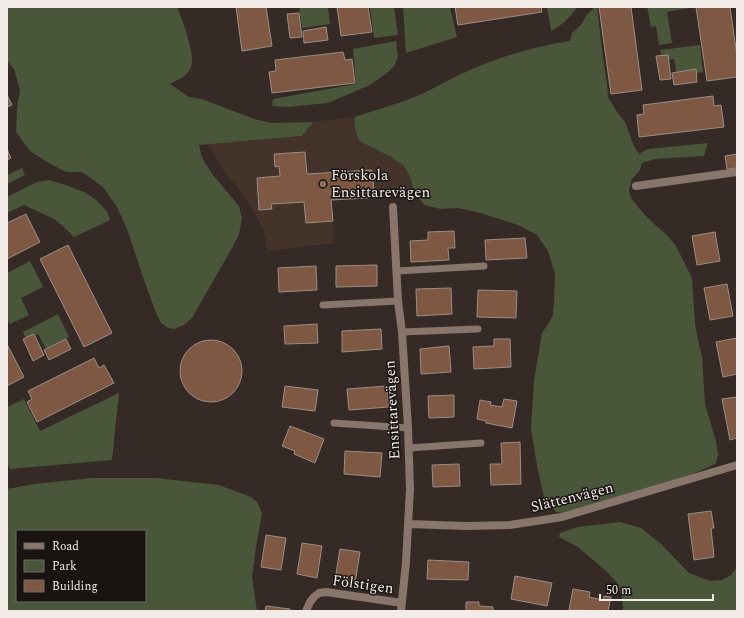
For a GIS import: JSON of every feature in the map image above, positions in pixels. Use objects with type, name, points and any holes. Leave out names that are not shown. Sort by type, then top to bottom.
[{"type":"street","points":[[636,186],[737,172]]},
{"type":"street","name":"Ensittarevägen","points":[[393,207],[398,301],[402,332],[408,428],[410,489],[406,562],[401,607]]},
{"type":"street","name":"Slättenvägen","points":[[408,524],[466,526],[510,525],[562,517],[737,465]]},
{"type":"street","name":"Fölstigen","points":[[306,611],[314,597],[319,593],[326,592],[401,607]]},
{"type":"lane","points":[[397,271],[484,266]]},
{"type":"lane","points":[[323,305],[398,301]]},
{"type":"lane","points":[[402,332],[478,329]]},
{"type":"lane","points":[[334,423],[408,428]]},
{"type":"lane","points":[[409,448],[481,443]]},
{"type":"shaded area","name":"Förskola Ensittarevägen","points":[[355,117],[355,129],[359,141],[391,157],[404,166],[411,179],[413,189],[367,190],[368,198],[331,200],[334,243],[267,251],[263,228],[246,199],[221,167],[209,144],[302,136],[313,122]]},
{"type":"green space","points":[[7,7],[177,7],[188,37],[192,61],[190,70],[170,84],[189,97],[202,99],[254,119],[272,123],[313,122],[302,136],[199,145],[202,158],[213,175],[239,206],[242,219],[239,234],[232,248],[192,318],[184,325],[174,329],[168,328],[161,323],[144,280],[127,229],[117,207],[103,187],[82,172],[66,172],[45,161],[30,151],[16,132],[17,108],[20,90],[14,69],[7,61]]},
{"type":"green space","points":[[299,7],[328,7],[330,24],[302,28]]},
{"type":"green space","points":[[370,7],[394,7],[398,35],[374,38]]},
{"type":"green space","points":[[403,7],[450,7],[457,37],[406,53]]},
{"type":"green space","points":[[547,7],[577,7],[566,21],[551,31]]},
{"type":"green space","points":[[595,7],[597,7],[608,97],[625,122],[634,146],[639,154],[648,149],[708,143],[704,156],[655,159],[642,163],[640,170],[632,179],[629,190],[631,198],[643,213],[666,234],[676,246],[692,278],[695,324],[702,356],[705,404],[716,441],[718,454],[716,463],[681,479],[563,513],[556,512],[544,497],[531,428],[534,380],[542,333],[553,316],[555,274],[548,251],[537,235],[518,225],[477,212],[458,208],[440,209],[424,205],[413,189],[411,179],[404,166],[391,157],[359,141],[355,129],[355,117],[416,97],[462,73],[492,61],[531,49],[570,41],[572,33],[581,25],[586,16]]},
{"type":"green space","points":[[647,7],[695,7],[667,12],[672,43],[659,45],[656,26],[651,27]]},
{"type":"green space","points":[[396,41],[398,57],[394,66],[370,85],[328,103],[288,107],[272,106],[273,99],[356,84],[353,49]]},
{"type":"green space","points":[[700,45],[703,72],[677,76],[674,59],[662,61],[660,50]]},
{"type":"green space","points":[[22,168],[25,175],[7,184],[7,175]]},
{"type":"green space","points":[[49,180],[86,193],[107,211],[110,220],[74,237],[54,219],[24,205],[7,213],[7,197],[37,182]]},
{"type":"green space","points":[[30,261],[43,287],[21,298],[29,315],[10,324],[7,319],[7,273]]},
{"type":"green space","points":[[58,314],[69,337],[46,349],[38,334],[26,339],[23,332]]},
{"type":"green space","points":[[119,393],[112,460],[10,469],[7,463],[7,407],[24,399],[40,431]]},
{"type":"green space","points":[[92,478],[156,478],[219,485],[251,497],[258,503],[262,514],[252,577],[257,611],[7,611],[7,489],[34,484]]},
{"type":"green space","points":[[620,522],[641,528],[661,544],[689,573],[710,581],[722,580],[731,575],[737,567],[737,611],[623,611],[622,597],[618,584],[607,572],[578,547],[559,537],[560,533],[577,527]]},
{"type":"building","points":[[236,7],[266,7],[272,46],[242,51]]},
{"type":"building","points":[[337,7],[368,7],[372,32],[341,36]]},
{"type":"building","points":[[455,7],[541,7],[542,12],[458,25]]},
{"type":"building","points":[[599,7],[631,7],[642,90],[611,94]]},
{"type":"building","points":[[696,7],[730,7],[737,56],[737,77],[707,81]]},
{"type":"building","points":[[299,13],[302,37],[290,38],[287,14]]},
{"type":"building","points":[[326,27],[328,40],[304,43],[303,31]]},
{"type":"building","points":[[343,52],[345,60],[352,59],[355,83],[272,93],[269,72],[276,71],[275,60]]},
{"type":"building","points":[[668,55],[671,79],[660,80],[656,56]]},
{"type":"building","points":[[696,69],[697,82],[674,85],[672,73]]},
{"type":"building","points":[[7,95],[12,105],[7,107]]},
{"type":"building","points":[[713,96],[714,106],[721,105],[724,127],[639,137],[637,115],[644,114],[643,105]]},
{"type":"building","points":[[7,149],[11,158],[7,160]]},
{"type":"building","points":[[305,152],[307,174],[372,170],[374,190],[367,190],[368,198],[331,200],[333,221],[306,223],[304,202],[271,204],[272,209],[259,210],[257,178],[280,176],[279,166],[275,167],[274,154]]},
{"type":"building","points":[[737,154],[737,168],[727,169],[725,156]]},
{"type":"building","points":[[26,214],[40,242],[7,259],[7,223]]},
{"type":"building","points":[[454,231],[455,248],[448,248],[449,260],[411,262],[410,241],[428,240],[428,232]]},
{"type":"building","points":[[715,232],[720,261],[697,265],[692,236]]},
{"type":"building","points":[[525,238],[527,258],[486,260],[485,240]]},
{"type":"building","points":[[68,245],[112,333],[84,347],[40,259]]},
{"type":"building","points":[[377,265],[377,286],[336,287],[336,266]]},
{"type":"building","points":[[316,266],[317,290],[279,292],[278,268]]},
{"type":"building","points":[[727,284],[733,316],[710,320],[704,288]]},
{"type":"building","points":[[451,288],[452,314],[417,316],[416,289]]},
{"type":"building","points":[[478,290],[517,291],[516,318],[477,317]]},
{"type":"building","points":[[317,324],[318,343],[285,344],[284,326]]},
{"type":"building","points":[[381,329],[382,349],[342,352],[342,331]]},
{"type":"building","points":[[34,334],[44,355],[33,361],[23,339]]},
{"type":"building","points":[[737,338],[737,374],[723,377],[716,342]]},
{"type":"building","points":[[66,339],[71,349],[49,360],[44,350]]},
{"type":"building","points":[[494,339],[510,339],[511,367],[474,369],[473,347],[494,346]]},
{"type":"building","points":[[211,340],[228,345],[233,349],[237,354],[242,371],[237,388],[233,393],[228,397],[211,402],[194,397],[189,393],[185,388],[180,371],[185,354],[189,349],[194,345]]},
{"type":"building","points":[[7,344],[24,377],[7,386]]},
{"type":"building","points":[[449,346],[451,372],[421,374],[420,349]]},
{"type":"building","points":[[94,358],[99,368],[104,365],[114,383],[37,422],[27,402],[32,399],[28,391]]},
{"type":"building","points":[[285,386],[318,390],[315,411],[282,407]]},
{"type":"building","points":[[387,386],[389,407],[349,410],[347,389]]},
{"type":"building","points":[[454,395],[454,417],[429,418],[428,396]]},
{"type":"building","points":[[737,397],[737,438],[730,440],[722,399]]},
{"type":"building","points":[[504,399],[517,401],[512,428],[486,423],[486,421],[477,419],[480,400],[491,402],[490,405],[502,407]]},
{"type":"building","points":[[290,426],[324,439],[315,463],[294,454],[295,451],[282,446]]},
{"type":"building","points":[[520,442],[521,484],[491,485],[490,464],[502,464],[501,443]]},
{"type":"building","points":[[345,451],[382,453],[380,477],[344,474]]},
{"type":"building","points":[[459,464],[460,486],[433,487],[432,465]]},
{"type":"building","points":[[711,511],[714,528],[711,528],[714,557],[694,560],[688,514]]},
{"type":"building","points":[[266,535],[286,538],[281,570],[261,567]]},
{"type":"building","points":[[302,543],[322,546],[317,578],[297,574]]},
{"type":"building","points":[[340,549],[360,552],[355,583],[335,580]]},
{"type":"building","points":[[428,560],[469,562],[468,580],[427,579]]},
{"type":"building","points":[[515,576],[552,583],[547,606],[511,599]]},
{"type":"building","points":[[573,589],[590,592],[589,597],[603,600],[604,596],[611,597],[608,611],[569,610]]},
{"type":"building","points":[[466,602],[479,602],[479,606],[493,607],[493,611],[466,611]]},
{"type":"building","points":[[266,606],[290,609],[290,611],[265,611]]},
{"type":"place","name":"Förskola Ensittarevägen","points":[[323,184]]}]
